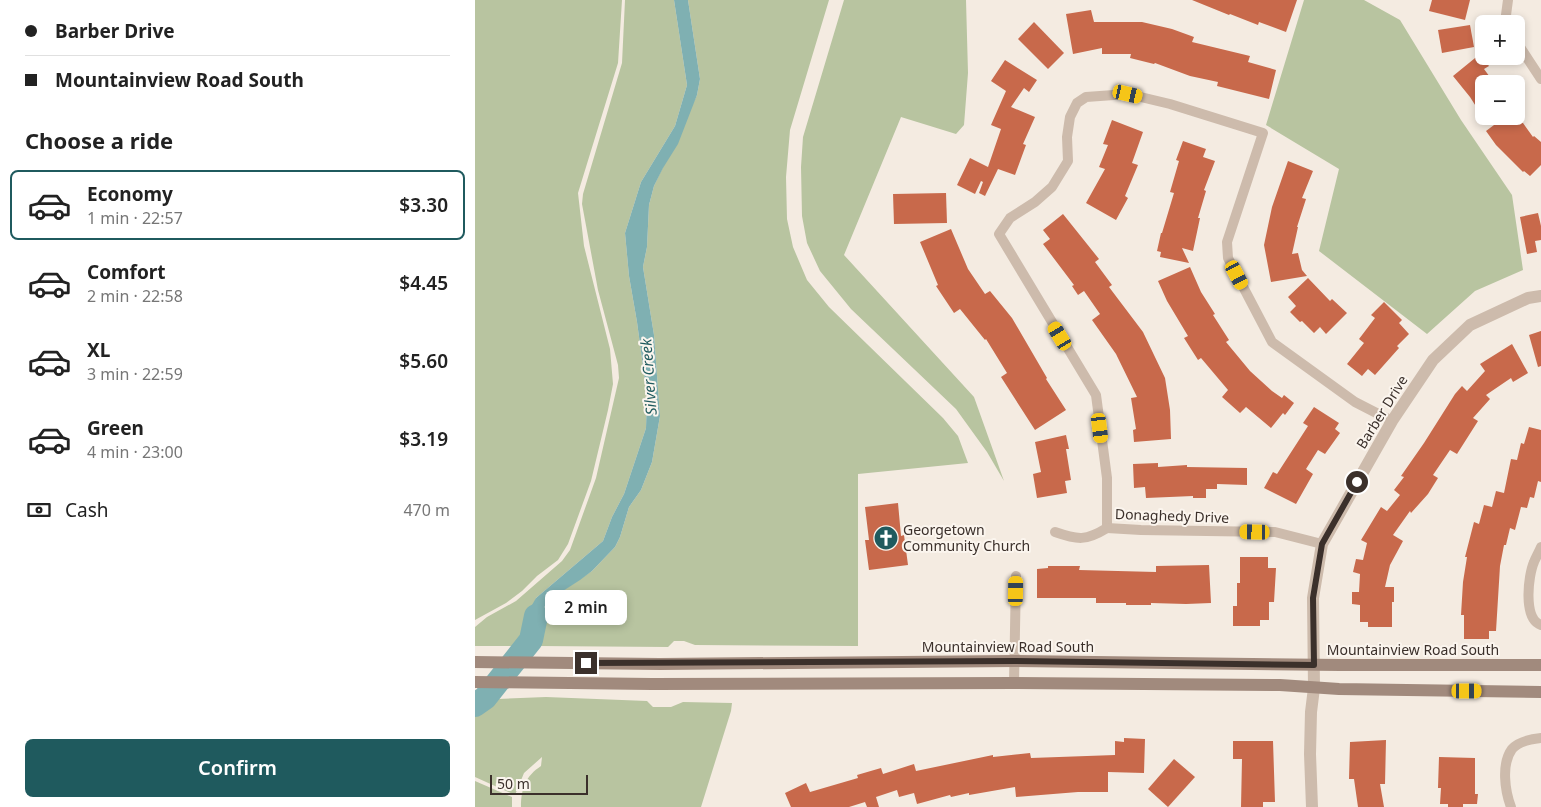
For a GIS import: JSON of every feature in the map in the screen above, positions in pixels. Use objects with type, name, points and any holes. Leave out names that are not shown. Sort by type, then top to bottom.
[{"type":"main road","name":"Mountainview Road South","points":[[475,662],[660,664],[1014,661],[1314,665],[1541,665]]},
{"type":"main road","points":[[475,682],[1280,685],[1339,690],[1541,692]]},
{"type":"street","points":[[1506,15],[1508,0]]},
{"type":"street","points":[[1525,54],[1541,79]]},
{"type":"street","name":"Donaghedy Drive","points":[[1322,544],[1275,532],[1107,528],[1107,478],[1096,395],[999,234],[1011,218],[1035,202],[1052,187],[1068,162],[1067,137],[1070,117],[1077,103],[1086,97],[1128,94],[1170,104],[1263,133],[1227,242],[1228,258],[1272,342],[1355,402],[1392,420]]},
{"type":"street","name":"Barber Drive","points":[[1312,807],[1309,777],[1311,712],[1314,688],[1313,598],[1322,544],[1392,420],[1433,360],[1470,325],[1528,298],[1541,296]]},
{"type":"street","points":[[1055,532],[1075,539],[1094,536],[1107,528]]},
{"type":"street","points":[[1541,547],[1533,563],[1528,595],[1531,614],[1537,624],[1541,625]]},
{"type":"street","points":[[1014,683],[1016,576]]},
{"type":"street","points":[[1511,807],[1507,796],[1505,778],[1506,765],[1512,749],[1527,739],[1541,738]]},
{"type":"green space","points":[[475,0],[622,0],[618,63],[578,193],[584,246],[610,349],[613,384],[608,410],[591,481],[568,544],[558,560],[506,603],[475,620]]},
{"type":"green space","points":[[625,0],[674,0],[687,85],[675,126],[641,182],[625,233],[629,276],[647,396],[646,428],[624,494],[612,517],[603,541],[536,598],[522,646],[475,646],[475,627],[487,617],[516,601],[562,561],[570,550],[596,478],[619,378],[618,365],[598,290],[582,204],[583,194],[622,63]]},
{"type":"green space","points":[[688,0],[829,0],[790,130],[786,177],[787,219],[793,247],[807,280],[829,307],[943,418],[958,436],[968,463],[858,474],[858,646],[695,645],[684,641],[674,641],[668,647],[538,646],[541,620],[546,602],[592,571],[615,547],[629,507],[641,490],[652,462],[660,416],[654,335],[643,267],[647,247],[649,205],[654,186],[697,95],[700,79]]},
{"type":"green space","points":[[844,0],[966,0],[968,73],[964,125],[956,134],[901,117],[844,255],[974,397],[1004,481],[987,452],[956,409],[851,309],[820,271],[807,243],[802,216],[801,167],[803,137]]},
{"type":"green space","points":[[1304,0],[1364,0],[1400,20],[1461,120],[1512,195],[1523,270],[1475,291],[1427,334],[1319,251],[1339,169],[1266,125]]},
{"type":"green space","points":[[546,697],[647,701],[653,707],[671,707],[683,702],[732,703],[701,807],[521,807],[525,783],[541,766],[542,757],[524,773],[515,795],[475,777],[475,715],[498,699]]},
{"type":"green space","points":[[475,781],[512,797],[512,807],[475,807]]},
{"type":"water","points":[[674,0],[688,0],[700,79],[697,95],[678,144],[654,186],[649,205],[647,247],[643,267],[654,335],[660,416],[652,462],[641,490],[629,507],[615,547],[592,571],[546,602],[541,620],[538,646],[522,646],[528,612],[536,598],[603,541],[612,517],[624,494],[646,428],[647,396],[629,276],[625,233],[641,182],[675,126],[687,85]]},
{"type":"water","points":[[482,699],[498,699],[475,715],[475,705]]},
{"type":"building","points":[[1192,0],[1297,0],[1286,32],[1259,22],[1258,25]]},
{"type":"building","points":[[1432,0],[1470,0],[1465,20],[1429,11]]},
{"type":"building","points":[[1091,10],[1094,22],[1142,22],[1172,29],[1194,37],[1192,42],[1250,56],[1248,62],[1276,70],[1269,99],[1217,86],[1218,82],[1190,76],[1155,63],[1130,58],[1131,54],[1102,54],[1102,48],[1073,54],[1066,14]]},
{"type":"building","points":[[1034,22],[1064,53],[1048,69],[1018,39]]},
{"type":"building","points":[[1470,25],[1474,47],[1442,53],[1438,30]]},
{"type":"building","points":[[1475,58],[1475,65],[1489,66],[1484,69],[1488,75],[1475,75],[1475,105],[1453,76]]},
{"type":"building","points":[[1005,60],[1037,80],[1029,92],[1024,88],[1011,107],[1035,117],[1023,144],[1026,145],[1015,175],[998,169],[985,196],[979,193],[983,182],[981,181],[975,194],[957,185],[970,158],[988,167],[1001,129],[991,125],[1006,91],[991,81]]},
{"type":"building","points":[[1112,120],[1143,132],[1132,163],[1138,165],[1125,196],[1128,198],[1116,220],[1086,203],[1105,169],[1099,167],[1108,145],[1103,144]]},
{"type":"building","points":[[1494,125],[1524,125],[1533,137],[1541,142],[1541,165],[1530,176],[1523,172],[1496,145],[1486,131]]},
{"type":"building","points":[[1183,141],[1206,149],[1203,157],[1215,161],[1204,190],[1206,191],[1198,218],[1200,218],[1193,251],[1182,248],[1189,263],[1160,257],[1161,252],[1157,251],[1174,193],[1170,192],[1179,161],[1176,160]]},
{"type":"building","points":[[1288,161],[1313,171],[1302,198],[1306,199],[1297,227],[1292,254],[1298,253],[1302,270],[1307,276],[1271,282],[1264,245],[1272,207]]},
{"type":"building","points":[[946,193],[947,223],[894,224],[893,194]]},
{"type":"building","points":[[1538,213],[1541,226],[1541,240],[1535,241],[1537,252],[1527,254],[1520,217]]},
{"type":"building","points":[[1063,214],[1099,259],[1095,262],[1112,285],[1109,287],[1143,332],[1165,378],[1170,410],[1171,439],[1134,442],[1133,430],[1136,429],[1131,398],[1137,397],[1116,354],[1092,320],[1100,314],[1084,291],[1078,295],[1072,286],[1074,285],[1043,244],[1050,239],[1043,230]]},
{"type":"building","points":[[951,229],[968,269],[985,294],[990,291],[1012,318],[1046,379],[1066,410],[1035,430],[1001,377],[1007,373],[986,339],[960,309],[954,313],[936,286],[938,285],[920,242]]},
{"type":"building","points":[[1190,267],[1201,292],[1215,314],[1213,315],[1229,340],[1226,342],[1250,371],[1272,391],[1282,398],[1284,395],[1294,403],[1285,415],[1283,413],[1271,428],[1246,407],[1240,413],[1222,397],[1228,390],[1201,358],[1198,360],[1184,338],[1188,336],[1167,301],[1158,281]]},
{"type":"building","points":[[1308,278],[1330,301],[1332,299],[1347,313],[1326,334],[1320,327],[1314,333],[1290,312],[1296,306],[1288,297]]},
{"type":"building","points":[[1384,302],[1402,320],[1399,323],[1409,334],[1397,346],[1399,348],[1375,375],[1368,369],[1362,376],[1347,364],[1364,343],[1359,339],[1375,318],[1371,315]]},
{"type":"building","points":[[1541,331],[1541,366],[1538,367],[1529,335]]},
{"type":"building","points":[[1512,344],[1528,373],[1513,382],[1511,378],[1486,395],[1490,399],[1473,418],[1478,421],[1457,454],[1450,450],[1433,475],[1438,478],[1428,494],[1411,513],[1410,511],[1393,535],[1403,541],[1390,565],[1385,587],[1394,587],[1392,627],[1368,627],[1368,622],[1360,622],[1360,605],[1352,604],[1352,592],[1359,592],[1360,574],[1353,572],[1356,559],[1363,560],[1367,543],[1361,540],[1381,507],[1387,511],[1400,495],[1394,490],[1404,477],[1401,476],[1455,394],[1462,386],[1467,391],[1485,371],[1480,364]]},
{"type":"building","points":[[1314,407],[1339,423],[1335,429],[1340,433],[1325,454],[1318,450],[1306,469],[1313,474],[1296,504],[1264,488],[1273,472],[1277,474],[1308,426],[1303,423]]},
{"type":"building","points":[[1529,427],[1541,430],[1541,482],[1538,481],[1534,498],[1530,497],[1527,508],[1521,507],[1515,530],[1510,528],[1506,545],[1504,545],[1500,566],[1496,631],[1489,631],[1489,639],[1464,639],[1464,615],[1461,615],[1467,557],[1465,557],[1474,522],[1479,524],[1484,505],[1492,507],[1496,491],[1504,493],[1511,459],[1517,460],[1521,443],[1524,444]]},
{"type":"building","points":[[1066,435],[1069,449],[1066,449],[1071,480],[1065,481],[1067,493],[1037,498],[1033,474],[1041,472],[1035,442]]},
{"type":"building","points":[[1158,463],[1158,467],[1187,465],[1187,467],[1247,468],[1247,485],[1217,484],[1217,489],[1206,489],[1206,498],[1193,498],[1193,496],[1146,498],[1145,487],[1134,488],[1133,464]]},
{"type":"building","name":"Georgetown Community Church","points":[[898,503],[901,536],[904,535],[908,565],[869,570],[865,540],[869,540],[865,507]]},
{"type":"building","points":[[1240,557],[1268,557],[1268,568],[1276,568],[1274,602],[1269,602],[1269,620],[1260,620],[1260,626],[1233,626],[1233,606],[1237,606],[1237,583],[1240,583]]},
{"type":"building","points":[[1209,565],[1211,603],[1126,605],[1126,603],[1096,603],[1096,598],[1037,598],[1037,569],[1048,568],[1048,566],[1080,566],[1079,570],[1156,572],[1156,566]]},
{"type":"building","points":[[1124,738],[1145,739],[1144,773],[1108,772],[1108,792],[1078,792],[1016,797],[1015,787],[969,795],[969,793],[951,797],[950,795],[917,804],[914,793],[899,797],[897,790],[876,797],[879,807],[867,807],[865,802],[849,807],[791,807],[785,793],[806,783],[810,792],[858,778],[857,775],[881,768],[883,774],[914,764],[916,771],[993,755],[993,757],[1030,753],[1031,758],[1115,755],[1115,741],[1124,742]]},
{"type":"building","points":[[1386,740],[1385,784],[1380,784],[1384,807],[1358,807],[1354,779],[1349,779],[1350,742]]},
{"type":"building","points":[[1233,741],[1273,741],[1275,802],[1263,802],[1263,807],[1241,807],[1242,759],[1233,759]]},
{"type":"building","points":[[1439,757],[1475,758],[1475,794],[1478,794],[1477,804],[1463,804],[1463,807],[1448,807],[1448,804],[1440,804],[1441,788],[1438,788]]},
{"type":"building","points":[[1174,759],[1195,777],[1168,807],[1148,789]]},
{"type":"waterway","name":"Silver Creek","points":[[475,705],[485,698],[531,640],[536,616]]},
{"type":"place","name":"Georgetown Community Church","points":[[886,538]]},
{"type":"route","points":[[586,663],[1014,661],[1314,665],[1313,598],[1322,544],[1357,482]]}]
